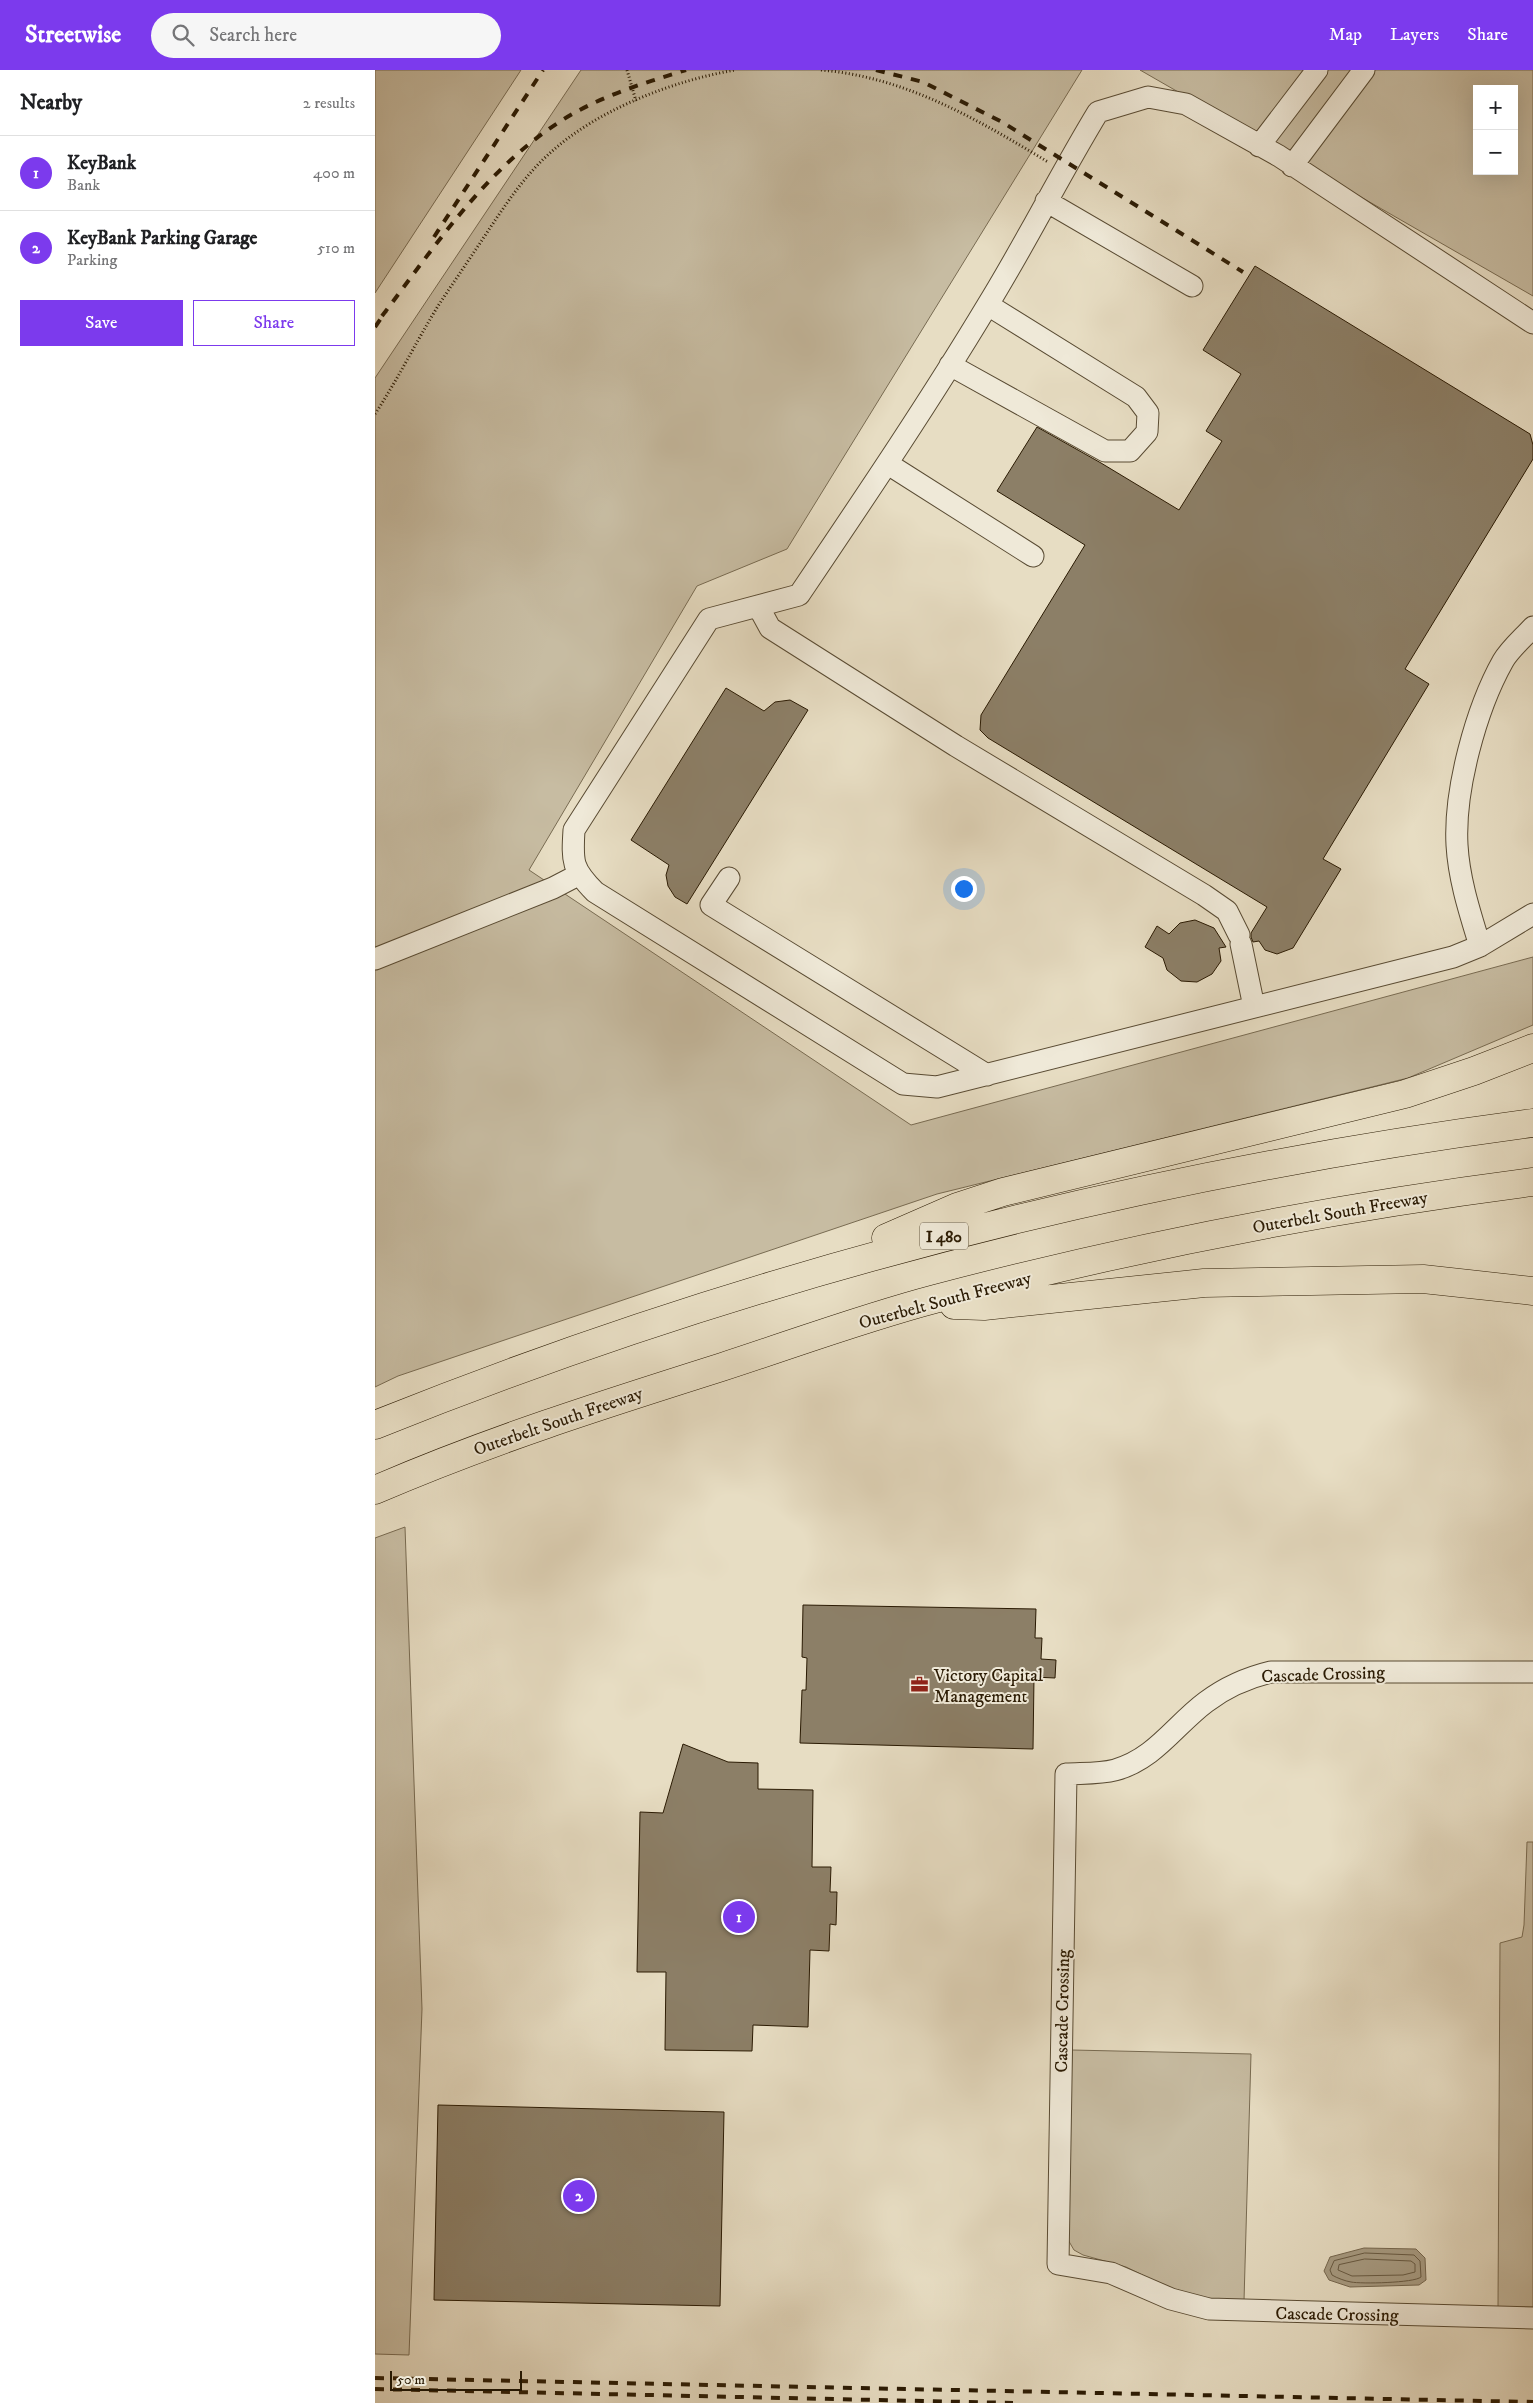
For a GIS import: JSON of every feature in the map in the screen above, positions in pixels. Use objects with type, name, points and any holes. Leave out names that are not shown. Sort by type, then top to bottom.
[{"type":"highway","points":[[825,1268],[925,1219],[1003,1192],[1405,1094],[1474,1071],[1533,1048]]},
{"type":"highway","name":"I 480","points":[[375,1425],[471,1386],[632,1329],[825,1268],[977,1227],[1182,1181],[1309,1156],[1533,1123]]},
{"type":"highway","name":"Outerbelt South Freeway","points":[[375,1490],[548,1422],[932,1300],[1117,1255],[1231,1231],[1343,1210],[1533,1182]]},
{"type":"highway","points":[[932,1300],[946,1305],[984,1306],[1195,1284],[1395,1279],[1433,1280],[1533,1291]]},
{"type":"lane","points":[[1259,146],[1317,70]]},
{"type":"lane","points":[[1292,166],[1364,70]]},
{"type":"lane","points":[[1533,323],[1292,166],[1186,104],[1148,97],[1098,112],[988,305],[888,464],[799,595],[709,619],[574,830],[572,852],[578,875],[595,892],[903,1084],[937,1087],[1453,957],[1480,946],[1533,914]]},
{"type":"lane","points":[[1046,201],[1192,286]]},
{"type":"lane","points":[[950,365],[1105,451],[1130,451],[1147,432],[1148,413],[1136,397],[988,305]]},
{"type":"lane","points":[[888,464],[1033,556]]},
{"type":"lane","points":[[758,606],[770,628],[956,746],[1204,895],[1227,911],[1240,939],[1254,1007]]},
{"type":"lane","points":[[1480,946],[1465,897],[1457,844],[1461,788],[1476,720],[1503,660],[1533,627]]},
{"type":"lane","points":[[375,959],[553,888],[578,875]]},
{"type":"lane","points":[[729,878],[711,905],[987,1075]]},
{"type":"lane","name":"Cascade Crossing","points":[[1533,1672],[1271,1672],[1251,1677],[1230,1686],[1205,1703],[1160,1746],[1139,1760],[1116,1770],[1066,1774],[1058,2264],[1111,2273],[1171,2299],[1209,2309],[1533,2318]]},
{"type":"path","points":[[627,70],[636,101]]},
{"type":"path","points":[[375,414],[398,378],[437,307],[507,203],[528,176],[569,137],[599,119],[663,89],[705,75],[735,70]]},
{"type":"path","points":[[821,70],[864,76],[926,96],[980,121],[1063,171]]},
{"type":"shaded area","points":[[375,70],[521,70],[375,293]]},
{"type":"shaded area","points":[[581,70],[1082,70],[787,549],[697,586],[529,870],[911,1125],[1533,957],[1533,1025],[1408,1078],[937,1194],[398,1376],[375,1387],[375,378]]},
{"type":"shaded area","points":[[1140,70],[1533,70],[1533,296]]},
{"type":"shaded area","points":[[405,1527],[422,2009],[409,2355],[375,2354],[375,1538]]},
{"type":"shaded area","points":[[1527,1842],[1533,1842],[1533,2307],[1498,2307],[1500,1943],[1522,1937]]},
{"type":"shaded area","points":[[1072,2050],[1251,2054],[1244,2301],[1206,2298],[1167,2287],[1126,2267],[1083,2255],[1074,2250],[1067,2238]]},
{"type":"water","points":[[1364,2248],[1416,2249],[1425,2258],[1426,2280],[1419,2285],[1350,2287],[1329,2280],[1324,2271],[1330,2257]]},
{"type":"building","points":[[1255,266],[1530,434],[1533,445],[1533,459],[1405,669],[1429,684],[1323,859],[1341,869],[1293,948],[1277,954],[1265,950],[1259,941],[1253,942],[1251,937],[1251,933],[1267,907],[988,738],[980,730],[981,715],[1085,545],[997,491],[1037,427],[1179,510],[1222,441],[1206,431],[1241,374],[1203,350]]},
{"type":"building","points":[[726,688],[764,711],[775,702],[790,700],[808,710],[687,904],[675,897],[668,886],[666,875],[669,865],[631,840]]},
{"type":"building","points":[[1195,920],[1214,928],[1226,947],[1219,948],[1221,961],[1212,974],[1197,982],[1181,981],[1167,970],[1163,958],[1145,947],[1157,926],[1169,934],[1180,923]]},
{"type":"building","points":[[803,1605],[1036,1609],[1035,1638],[1042,1638],[1041,1659],[1056,1660],[1055,1678],[1034,1677],[1033,1749],[800,1743],[802,1690],[806,1690],[807,1658],[802,1657]]},
{"type":"building","points":[[683,1744],[728,1762],[758,1763],[758,1789],[813,1790],[812,1867],[831,1867],[830,1892],[837,1892],[836,1925],[830,1924],[829,1951],[810,1950],[808,2027],[753,2025],[752,2051],[665,2050],[666,1972],[637,1972],[640,1812],[663,1813]]},
{"type":"building","points":[[438,2105],[724,2112],[720,2306],[434,2300]]},
{"type":"railway","points":[[434,237],[543,70]]},
{"type":"railway","points":[[382,316],[464,209],[511,160],[536,138],[564,119],[593,103],[639,85],[686,70]]},
{"type":"railway","points":[[876,70],[923,82],[1002,122],[1243,272]]},
{"type":"railway","points":[[375,327],[386,311]]},
{"type":"railway","points":[[375,2378],[1533,2402]]},
{"type":"railway","points":[[375,2389],[1013,2403]]},
{"type":"place","name":"Victory Capital Management","points":[[920,1685]]},
{"type":"place","name":"KeyBank","points":[[739,1917]]},
{"type":"place","name":"KeyBank Parking Garage","points":[[579,2196]]}]
